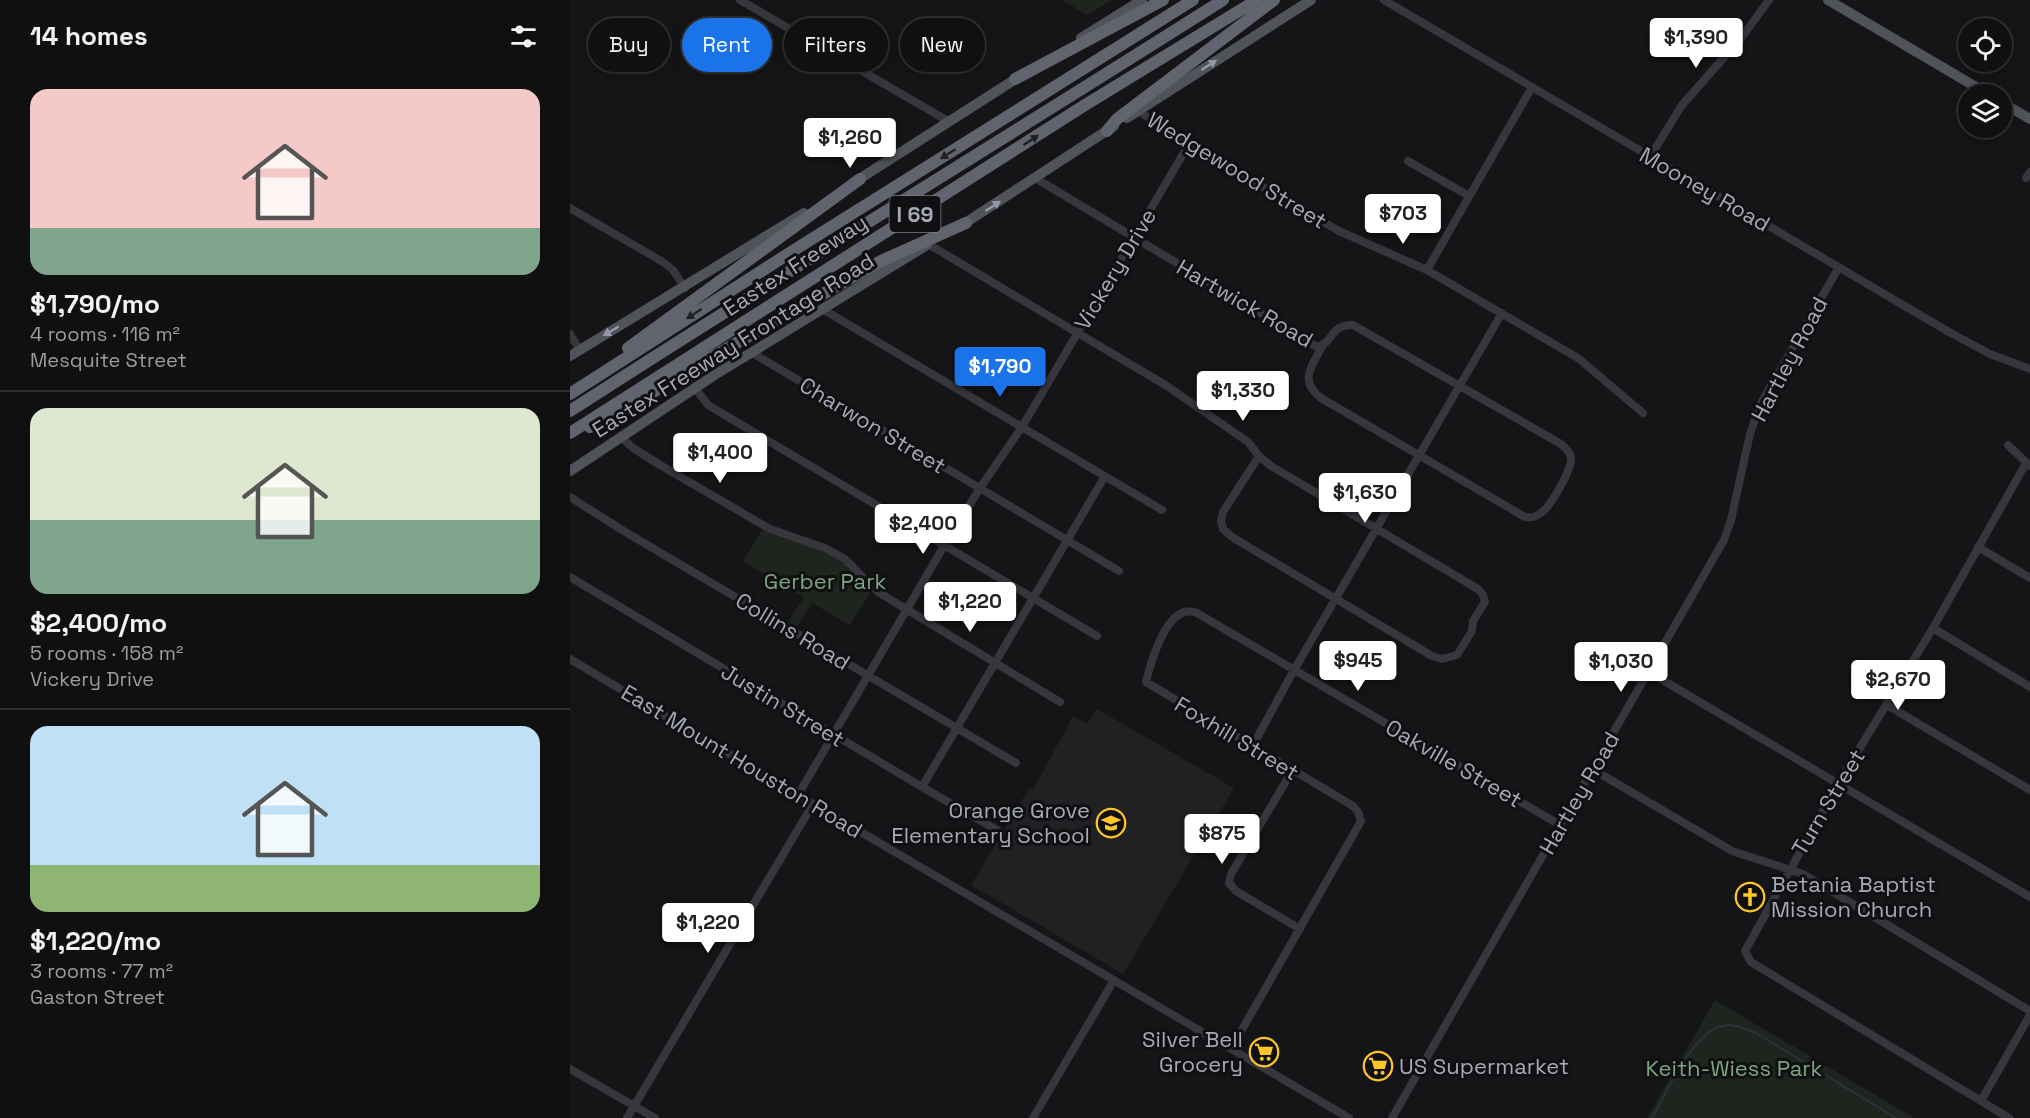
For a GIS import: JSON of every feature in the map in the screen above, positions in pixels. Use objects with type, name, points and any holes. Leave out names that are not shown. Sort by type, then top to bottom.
[{"type":"highway","points":[[1015,79],[1162,0]]},
{"type":"highway","name":"Eastex Freeway","points":[[570,394],[1193,0]]},
{"type":"highway","name":"I 69","points":[[570,411],[1223,0]]},
{"type":"highway","name":"Eastex Freeway","points":[[572,432],[1086,105],[1257,0]]},
{"type":"highway","points":[[1107,131],[1117,119],[1274,0]]},
{"type":"highway","points":[[596,378],[619,354],[860,179]]},
{"type":"highway","points":[[572,432],[598,425],[696,366],[881,261],[966,224]]},
{"type":"main road","points":[[575,353],[685,288],[1142,0]]},
{"type":"main road","name":"Eastex Freeway Frontage Road","points":[[570,471],[695,387],[824,310],[928,244],[966,224],[1311,0]]},
{"type":"main road","points":[[1828,0],[1971,84]]},
{"type":"main road","points":[[2012,108],[2030,119]]},
{"type":"street","points":[[740,0],[948,121]]},
{"type":"street","name":"Mooney Road","points":[[1384,0],[1990,354],[2030,369]]},
{"type":"street","points":[[1650,157],[1682,105],[1742,37],[1769,0]]},
{"type":"street","points":[[1427,270],[1533,87]]},
{"type":"street","name":"Wedgewood Street","points":[[1138,111],[1189,144],[1339,231],[1427,270],[1578,358],[1643,413]]},
{"type":"street","name":"Vickery Drive","points":[[798,795],[944,546],[1022,427],[1189,144]]},
{"type":"street","points":[[1407,161],[1469,196]]},
{"type":"street","name":"Hartwick Road","points":[[1035,178],[1317,347],[1323,345],[1336,329],[1344,324],[1353,325],[1461,385],[1567,449],[1571,458],[1568,472],[1545,510],[1532,518],[1525,517],[1419,456]]},
{"type":"street","points":[[570,208],[663,261],[673,270],[685,288]]},
{"type":"street","points":[[928,244],[1167,386],[1248,442],[1259,456],[1290,478],[1468,582],[1483,595],[1485,602],[1457,655],[1447,659],[1437,658],[1270,561],[1223,529],[1221,521],[1223,512],[1259,456]]},
{"type":"street","name":"Hartley Road","points":[[1392,1118],[1710,566],[1728,531],[1750,434],[1760,405],[1839,267]]},
{"type":"street","points":[[824,310],[1162,510]]},
{"type":"street","points":[[1252,747],[1294,670],[1502,313]]},
{"type":"street","points":[[570,334],[575,353]]},
{"type":"street","points":[[1323,345],[1309,372],[1308,380],[1313,392],[1419,456]]},
{"type":"street","name":"Charwon Street","points":[[752,352],[1119,571]]},
{"type":"street","points":[[695,387],[708,405],[1097,636]]},
{"type":"street","points":[[622,438],[633,448],[770,529],[825,548],[845,560],[878,592],[1060,702]]},
{"type":"street","points":[[2008,445],[2028,465]]},
{"type":"street","name":"Turn Street","points":[[1980,1101],[1751,962],[1746,956],[1745,948],[1839,782],[1933,628],[1978,547],[2028,465]]},
{"type":"street","points":[[922,787],[1105,476]]},
{"type":"street","name":"Collins Road","points":[[570,497],[1016,763]]},
{"type":"street","points":[[1978,547],[2030,578]]},
{"type":"street","name":"Justin Street","points":[[570,578],[998,830]]},
{"type":"street","name":"Oakville Street","points":[[1166,631],[1176,616],[1181,612],[1191,610],[1560,825]]},
{"type":"street","points":[[1933,628],[2030,687]]},
{"type":"street","name":"Foxhill Street","points":[[1166,631],[1153,654],[1146,682],[1353,806],[1358,812],[1361,821],[1300,929]]},
{"type":"street","name":"East Mount Houston Road","points":[[570,658],[813,804],[1349,1118]]},
{"type":"street","points":[[1649,672],[1839,782],[2030,897]]},
{"type":"street","points":[[1887,705],[2030,790]]},
{"type":"street","points":[[1592,769],[1732,851],[1803,874],[2030,1013],[1980,1101],[2009,1118]]},
{"type":"street","points":[[1231,1049],[1300,929],[1236,891],[1229,883],[1231,874],[1292,771]]},
{"type":"street","points":[[627,1118],[813,804]]},
{"type":"street","points":[[1033,1118],[1114,980]]},
{"type":"street","points":[[570,1069],[655,1118]]},
{"type":"shaded area","name":"Orange Grove Elementary School","points":[[1097,709],[1234,788],[1123,974],[971,885],[1029,788],[1033,790],[1073,716],[1087,724]]},
{"type":"green space","points":[[1062,0],[1112,0],[1087,15]]},
{"type":"green space","name":"Gerber Park","points":[[762,530],[828,554],[842,562],[860,579],[871,591],[850,625],[812,603],[796,628],[787,624],[804,597],[743,562]]},
{"type":"green space","name":"Keith-Wiess Park","points":[[1715,1000],[1914,1118],[1647,1118]]},
{"type":"waterway","points":[[1652,1118],[1674,1077],[1694,1047],[1717,1028],[1729,1025],[1756,1033],[1896,1118]]},
{"type":"place","name":"Orange Grove Elementary School","points":[[1111,823]]},
{"type":"place","name":"Betania Baptist Mission Church","points":[[1750,897]]},
{"type":"place","name":"Silver Bell Grocery","points":[[1264,1052]]},
{"type":"place","name":"US Supermarket","points":[[1378,1066]]}]
